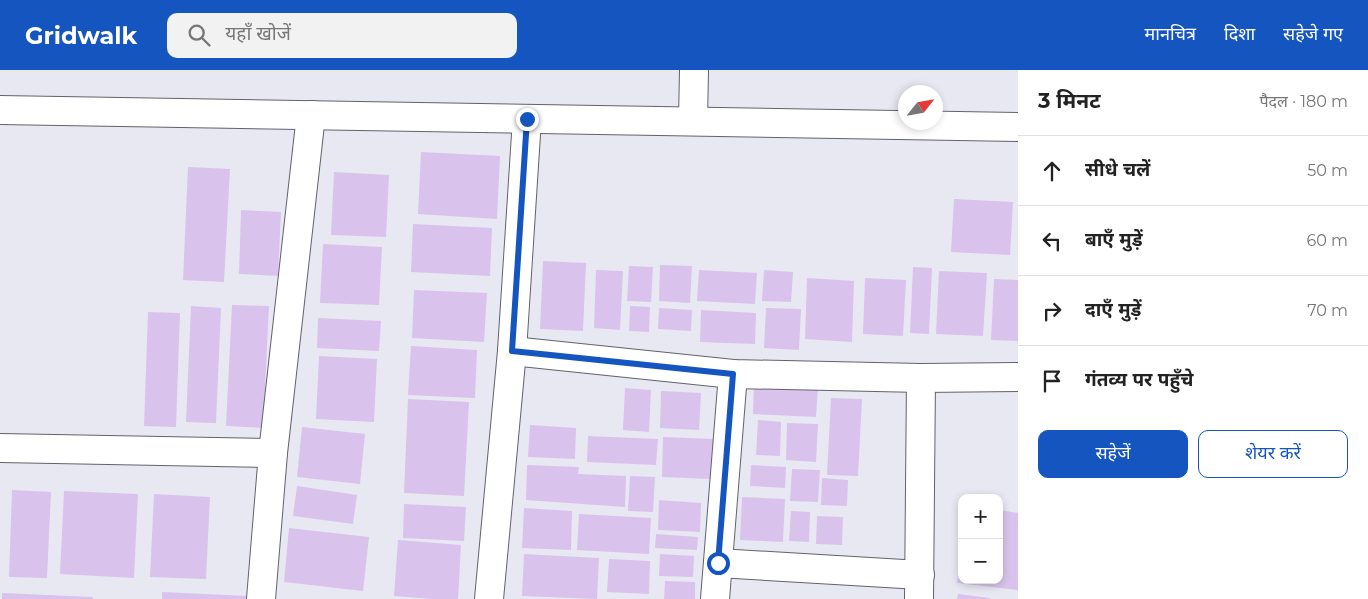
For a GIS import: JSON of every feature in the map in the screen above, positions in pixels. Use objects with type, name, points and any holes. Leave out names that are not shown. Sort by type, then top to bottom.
[{"type":"street","points":[[693,121],[694,70]]},
{"type":"street","points":[[0,110],[1018,127]]},
{"type":"street","points":[[261,599],[273,453],[311,115]]},
{"type":"street","points":[[489,599],[512,351],[527,119]]},
{"type":"street","points":[[512,351],[733,374],[921,378],[1018,377]]},
{"type":"street","points":[[715,599],[733,374]]},
{"type":"street","points":[[718,563],[920,587],[921,378]]},
{"type":"street","points":[[0,448],[273,453]]},
{"type":"building","points":[[421,152],[500,156],[497,219],[418,214]]},
{"type":"building","points":[[188,167],[230,169],[224,282],[183,280]]},
{"type":"building","points":[[334,172],[389,175],[386,237],[331,235]]},
{"type":"building","points":[[954,199],[1013,202],[1010,255],[951,252]]},
{"type":"building","points":[[241,210],[281,212],[278,276],[239,274]]},
{"type":"building","points":[[413,224],[492,228],[490,276],[411,272]]},
{"type":"building","points":[[323,244],[382,247],[379,305],[320,303]]},
{"type":"building","points":[[543,261],[586,263],[583,331],[540,329]]},
{"type":"building","points":[[660,265],[692,266],[690,303],[659,301]]},
{"type":"building","points":[[629,266],[653,267],[651,302],[627,301]]},
{"type":"building","points":[[913,267],[932,268],[929,334],[910,333]]},
{"type":"building","points":[[596,270],[623,271],[620,330],[594,328]]},
{"type":"building","points":[[699,270],[757,273],[755,304],[697,301]]},
{"type":"building","points":[[764,270],[793,272],[791,302],[762,301]]},
{"type":"building","points":[[939,271],[987,273],[983,336],[936,334]]},
{"type":"building","points":[[807,278],[854,281],[852,342],[805,339]]},
{"type":"building","points":[[865,278],[906,280],[903,336],[863,334]]},
{"type":"building","points":[[994,279],[1018,280],[1018,341],[991,340]]},
{"type":"building","points":[[414,290],[487,293],[484,342],[412,338]]},
{"type":"building","points":[[232,305],[269,306],[263,428],[226,426]]},
{"type":"building","points":[[191,306],[221,308],[216,423],[186,422]]},
{"type":"building","points":[[630,306],[650,307],[649,332],[629,331]]},
{"type":"building","points":[[659,308],[692,310],[691,331],[658,329]]},
{"type":"building","points":[[766,308],[801,309],[799,350],[764,348]]},
{"type":"building","points":[[701,310],[756,313],[755,344],[700,342]]},
{"type":"building","points":[[148,312],[180,313],[176,427],[144,426]]},
{"type":"building","points":[[318,318],[381,321],[379,351],[317,348]]},
{"type":"building","points":[[411,346],[477,350],[475,398],[408,395]]},
{"type":"building","points":[[319,356],[377,359],[374,422],[316,419]]},
{"type":"building","points":[[754,384],[818,388],[816,417],[753,414]]},
{"type":"building","points":[[625,388],[651,390],[649,432],[623,430]]},
{"type":"building","points":[[661,391],[701,393],[699,430],[660,428]]},
{"type":"building","points":[[831,398],[862,399],[858,476],[827,475]]},
{"type":"building","points":[[408,399],[469,402],[464,496],[404,493]]},
{"type":"building","points":[[758,420],[781,422],[780,456],[756,455]]},
{"type":"building","points":[[787,423],[818,424],[816,462],[786,460]]},
{"type":"building","points":[[530,425],[576,428],[575,459],[528,457]]},
{"type":"building","points":[[302,427],[365,434],[360,484],[297,477]]},
{"type":"building","points":[[588,436],[658,439],[656,465],[587,462]]},
{"type":"building","points":[[663,437],[713,439],[711,479],[662,477]]},
{"type":"building","points":[[527,465],[579,467],[578,474],[626,476],[625,507],[526,500]]},
{"type":"building","points":[[751,465],[786,467],[785,488],[750,486]]},
{"type":"building","points":[[792,469],[820,470],[818,502],[790,501]]},
{"type":"building","points":[[630,476],[655,477],[653,512],[628,511]]},
{"type":"building","points":[[822,478],[848,480],[847,506],[821,505]]},
{"type":"building","points":[[297,486],[357,495],[353,524],[293,516]]},
{"type":"building","points":[[12,490],[51,492],[47,578],[9,577]]},
{"type":"building","points":[[64,491],[138,494],[134,578],[60,574]]},
{"type":"building","points":[[154,494],[210,497],[206,579],[150,577]]},
{"type":"building","points":[[742,497],[785,499],[783,542],[740,540]]},
{"type":"building","points":[[659,500],[701,503],[700,532],[658,530]]},
{"type":"building","points":[[404,504],[466,507],[464,541],[403,538]]},
{"type":"building","points":[[524,508],[572,511],[571,550],[522,548]]},
{"type":"building","points":[[791,511],[810,512],[809,542],[789,541]]},
{"type":"building","points":[[1003,511],[1018,513],[1018,590],[966,584],[1003,584]]},
{"type":"building","points":[[579,514],[651,518],[649,554],[577,550]]},
{"type":"building","points":[[817,516],[843,517],[842,545],[816,544]]},
{"type":"building","points":[[289,528],[369,537],[363,591],[284,582]]},
{"type":"building","points":[[656,534],[698,537],[697,550],[655,548]]},
{"type":"building","points":[[398,540],[461,545],[458,599],[394,596]]},
{"type":"building","points":[[524,554],[599,558],[597,599],[522,596]]},
{"type":"building","points":[[660,554],[694,556],[693,577],[659,576]]},
{"type":"building","points":[[609,559],[650,561],[649,594],[607,592]]},
{"type":"building","points":[[665,581],[695,582],[695,599],[664,599]]},
{"type":"building","points":[[162,592],[248,596],[248,599],[162,599]]},
{"type":"building","points":[[2,593],[93,597],[93,599],[2,599]]},
{"type":"building","points":[[958,594],[990,598],[990,599],[957,599]]},
{"type":"route","points":[[527,119],[512,351],[733,374],[718,563]]}]
